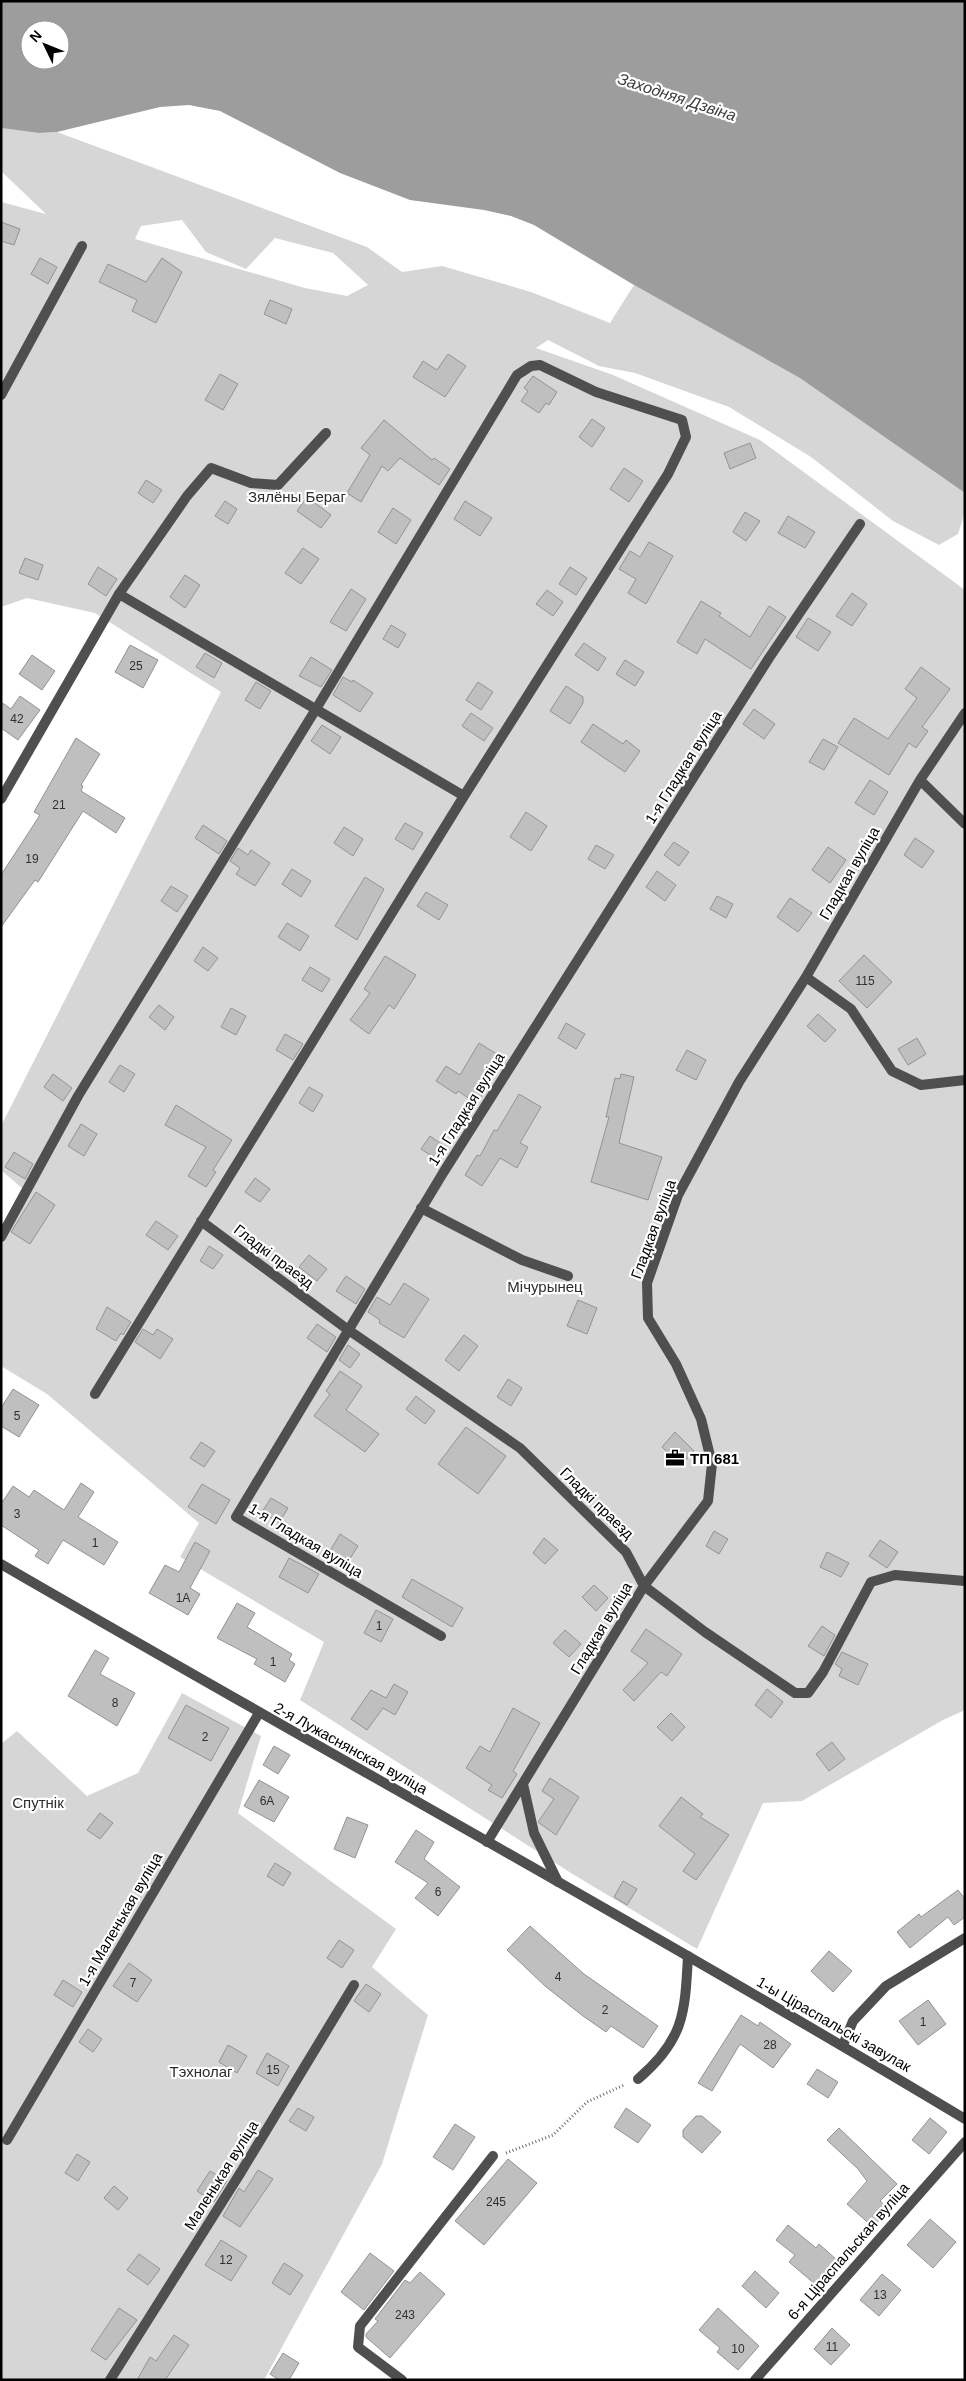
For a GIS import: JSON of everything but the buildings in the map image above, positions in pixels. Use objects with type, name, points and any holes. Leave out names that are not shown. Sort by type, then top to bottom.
[{"type":"street","points":[[1,395],[82,246]]},
{"type":"street","points":[[1,1237],[78,1096],[517,375],[531,366],[540,365],[596,392],[682,420],[686,436],[668,474],[464,796],[95,1394]]},
{"type":"street","points":[[1,799],[119,594],[187,496],[211,468],[251,483],[278,485],[326,433]]},
{"type":"street","name":"1-я Гладкая вуліца","points":[[441,1636],[236,1517],[421,1208],[769,658],[860,524]]},
{"type":"street","points":[[119,594],[464,796]]},
{"type":"street","name":"Гладкая вуліца","points":[[487,1842],[644,1586],[708,1501],[712,1464],[701,1419],[676,1364],[648,1318],[646,1283],[678,1195],[739,1082],[806,976],[920,780],[965,713]]},
{"type":"street","points":[[920,780],[965,824]]},
{"type":"street","points":[[806,976],[852,1009],[892,1071],[920,1085],[965,1080]]},
{"type":"street","points":[[421,1208],[522,1260],[568,1276]]},
{"type":"street","name":"Гладкі праезд","points":[[201,1221],[347,1329],[520,1448],[626,1552],[644,1586],[705,1632],[795,1693],[808,1693],[823,1672],[871,1582],[895,1575],[965,1581]]},
{"type":"street","name":"2-я Лужаснянская вуліца","points":[[1,1564],[259,1713],[688,1956]]},
{"type":"street","name":"1-я Маленькая вуліца","points":[[7,2140],[259,1713]]},
{"type":"street","points":[[523,1784],[534,1833],[558,1882]]},
{"type":"street","points":[[843,2046],[853,2021],[886,1986],[965,1938]]},
{"type":"street","points":[[638,2079],[659,2061],[678,2031],[686,2003],[688,1956]]},
{"type":"street","name":"1-ы Ціраспальскі завулак","points":[[688,1956],[965,2119]]},
{"type":"street","name":"Маленькая вуліца","points":[[110,2380],[231,2188],[354,1985]]},
{"type":"street","name":"6-я Ціраспальская вуліца","points":[[755,2380],[965,2142]]},
{"type":"street","points":[[402,2380],[358,2347],[360,2326],[493,2156]]},
{"type":"path","points":[[493,2156],[553,2135],[587,2102],[638,2079]]},
{"type":"green space","name":"Мічурынец","points":[[1,128],[39,133],[57,132],[367,247],[402,272],[442,266],[531,292],[610,323],[634,285],[801,378],[965,493],[965,512],[958,534],[939,545],[893,521],[811,457],[729,407],[635,373],[599,366],[548,340],[536,348],[613,375],[760,440],[965,590],[965,1710],[943,1720],[802,1801],[763,1803],[697,1949],[571,1873],[300,1700],[324,1642],[180,1557],[199,1523],[47,1394],[1,1366],[1,1227],[23,1189],[1,1170],[1,1126],[221,692],[95,613],[27,598],[1,607],[1,202],[46,214],[1,171]],"holes":[[[182,220],[206,252],[246,269],[275,238],[333,253],[368,285],[347,296],[305,288],[135,239],[141,226]]]},
{"type":"green space","name":"Тэхнолаг","points":[[182,1693],[261,1736],[238,1813],[396,1929],[372,1967],[428,2015],[382,2164],[264,2380],[1,2380],[1,1744],[17,1731],[87,1796],[138,1773]]},
{"type":"water","name":"Заходняя Дзвіна","points":[[1,1],[965,1],[965,493],[800,378],[634,285],[534,225],[511,216],[484,210],[410,200],[340,173],[220,111],[189,105],[160,107],[57,132],[39,133],[1,128]]},
{"type":"place","name":"ТП 681","points":[[675,1458]]},
{"type":"park label","name":"Зялёны Бераг","points":[[297,496]]},
{"type":"park label","name":"Спутнік","points":[[38,1802]]}]
